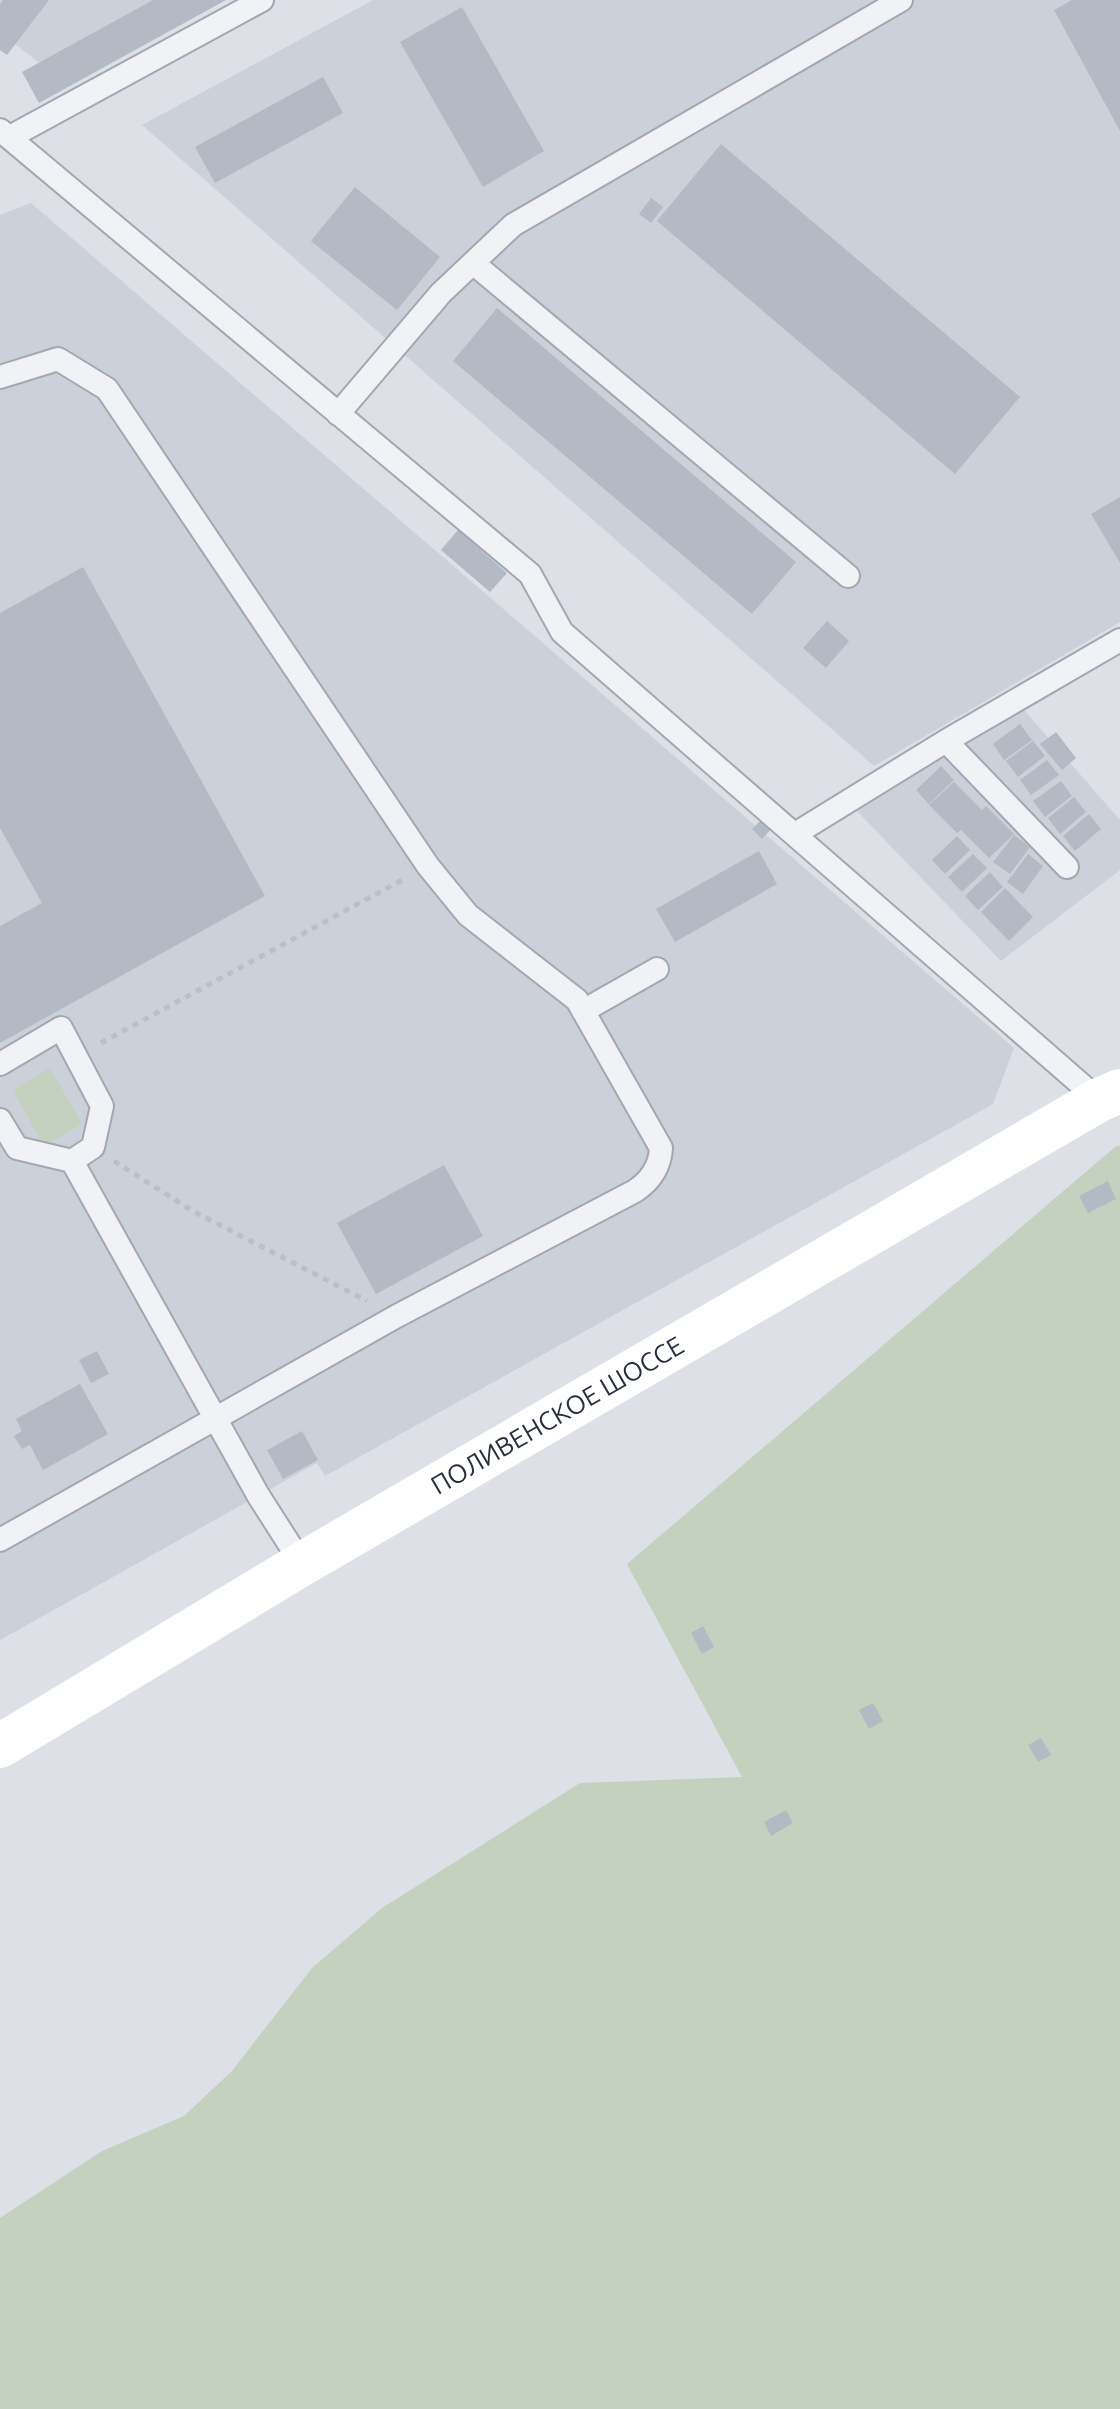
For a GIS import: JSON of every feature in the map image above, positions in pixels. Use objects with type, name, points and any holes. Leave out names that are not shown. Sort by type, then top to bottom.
[{"type":"street","name":"ПОЛИВЕНСКОЕ ШОССЕ","points":[[0,1746],[302,1564],[1109,1096]]},
{"type":"lane","points":[[262,0],[5,134],[530,574],[562,632],[795,834],[1109,1096]]},
{"type":"lane","points":[[338,414],[441,293],[513,225],[901,0]]},
{"type":"lane","points":[[473,263],[848,576]]},
{"type":"lane","points":[[0,1540],[397,1316],[635,1191],[646,1183],[661,1158],[661,1148],[577,1000],[468,915],[428,866],[107,389],[58,359],[1,374]]},
{"type":"lane","points":[[795,834],[946,741],[1120,640]]},
{"type":"lane","points":[[946,741],[1067,867]]},
{"type":"lane","points":[[583,1011],[657,969]]},
{"type":"lane","points":[[0,1064],[61,1028],[102,1106],[93,1147],[72,1161],[17,1148],[0,1120]]},
{"type":"lane","points":[[72,1161],[214,1418],[302,1564]]},
{"type":"path","points":[[76,1056],[428,866]]},
{"type":"path","points":[[93,1147],[191,1210],[397,1316]]},
{"type":"shaded area","points":[[0,0],[175,0],[47,69],[0,32]]},
{"type":"shaded area","points":[[373,0],[1120,0],[1120,622],[874,766],[142,125]]},
{"type":"shaded area","points":[[31,203],[1014,1048],[993,1104],[325,1476],[317,1463],[0,1640],[0,215]]},
{"type":"shaded area","points":[[1023,709],[1120,820],[1120,870],[1001,961],[857,811]]},
{"type":"green space","points":[[50,1068],[82,1124],[44,1146],[13,1090]]},
{"type":"green space","points":[[1120,1145],[1120,2409],[0,2409],[0,2218],[102,2151],[184,2116],[231,2072],[312,1968],[382,1908],[580,1783],[742,1777],[627,1564]]},
{"type":"building","points":[[3,0],[49,0],[7,55],[0,50],[0,4]]},
{"type":"building","points":[[153,0],[226,0],[39,103],[22,72]]},
{"type":"building","points":[[1072,0],[1120,0],[1120,131],[1054,10]]},
{"type":"building","points":[[462,7],[544,151],[483,187],[400,42]]},
{"type":"building","points":[[323,77],[343,113],[215,183],[195,147]]},
{"type":"building","points":[[721,144],[1020,397],[955,474],[657,221]]},
{"type":"building","points":[[355,187],[440,257],[397,310],[311,241]]},
{"type":"building","points":[[651,198],[663,207],[651,223],[639,214]]},
{"type":"building","points":[[497,308],[796,562],[752,614],[453,361]]},
{"type":"building","points":[[1120,497],[1120,563],[1091,514]]},
{"type":"building","points":[[458,530],[507,573],[490,592],[441,550]]},
{"type":"building","points":[[83,567],[265,896],[0,1043],[0,926],[42,903],[0,828],[0,613]]},
{"type":"building","points":[[827,621],[849,641],[826,668],[803,648]]},
{"type":"building","points":[[1020,724],[1032,740],[1004,760],[993,744]]},
{"type":"building","points":[[1056,732],[1076,758],[1062,770],[1040,744]]},
{"type":"building","points":[[1033,741],[1045,756],[1018,777],[1006,761]]},
{"type":"building","points":[[1047,760],[1059,775],[1031,795],[1020,780]]},
{"type":"building","points":[[941,766],[954,780],[929,804],[916,790]]},
{"type":"building","points":[[1061,781],[1072,796],[1045,817],[1033,801]]},
{"type":"building","points":[[954,782],[982,810],[986,806],[1014,834],[989,858],[961,830],[957,833],[929,805]]},
{"type":"building","points":[[1074,797],[1086,812],[1060,834],[1048,818]]},
{"type":"building","points":[[1089,814],[1101,829],[1075,851],[1063,836]]},
{"type":"building","points":[[763,818],[773,827],[762,839],[752,829]]},
{"type":"building","points":[[1014,835],[1030,847],[1010,874],[993,862]]},
{"type":"building","points":[[957,836],[970,850],[945,874],[932,860]]},
{"type":"building","points":[[759,851],[777,884],[675,942],[656,909]]},
{"type":"building","points":[[973,854],[987,868],[962,892],[948,877]]},
{"type":"building","points":[[1028,854],[1043,866],[1023,894],[1007,882]]},
{"type":"building","points":[[990,872],[1003,887],[978,910],[965,896]]},
{"type":"building","points":[[1005,888],[1033,917],[1009,941],[981,912]]},
{"type":"building","points":[[444,1165],[483,1236],[376,1294],[337,1223]]},
{"type":"building","points":[[1108,1181],[1116,1199],[1088,1213],[1079,1196]]},
{"type":"building","points":[[97,1351],[109,1374],[91,1383],[79,1360]]},
{"type":"building","points":[[80,1384],[108,1434],[43,1470],[30,1445],[22,1449],[14,1436],[22,1431],[16,1419]]},
{"type":"building","points":[[302,1431],[318,1460],[283,1479],[267,1450]]},
{"type":"building","points":[[703,1626],[714,1647],[702,1654],[691,1633]]},
{"type":"building","points":[[873,1703],[883,1721],[869,1729],[859,1710]]},
{"type":"building","points":[[1041,1738],[1051,1755],[1038,1762],[1028,1745]]},
{"type":"building","points":[[786,1810],[793,1823],[771,1836],[764,1822]]}]
